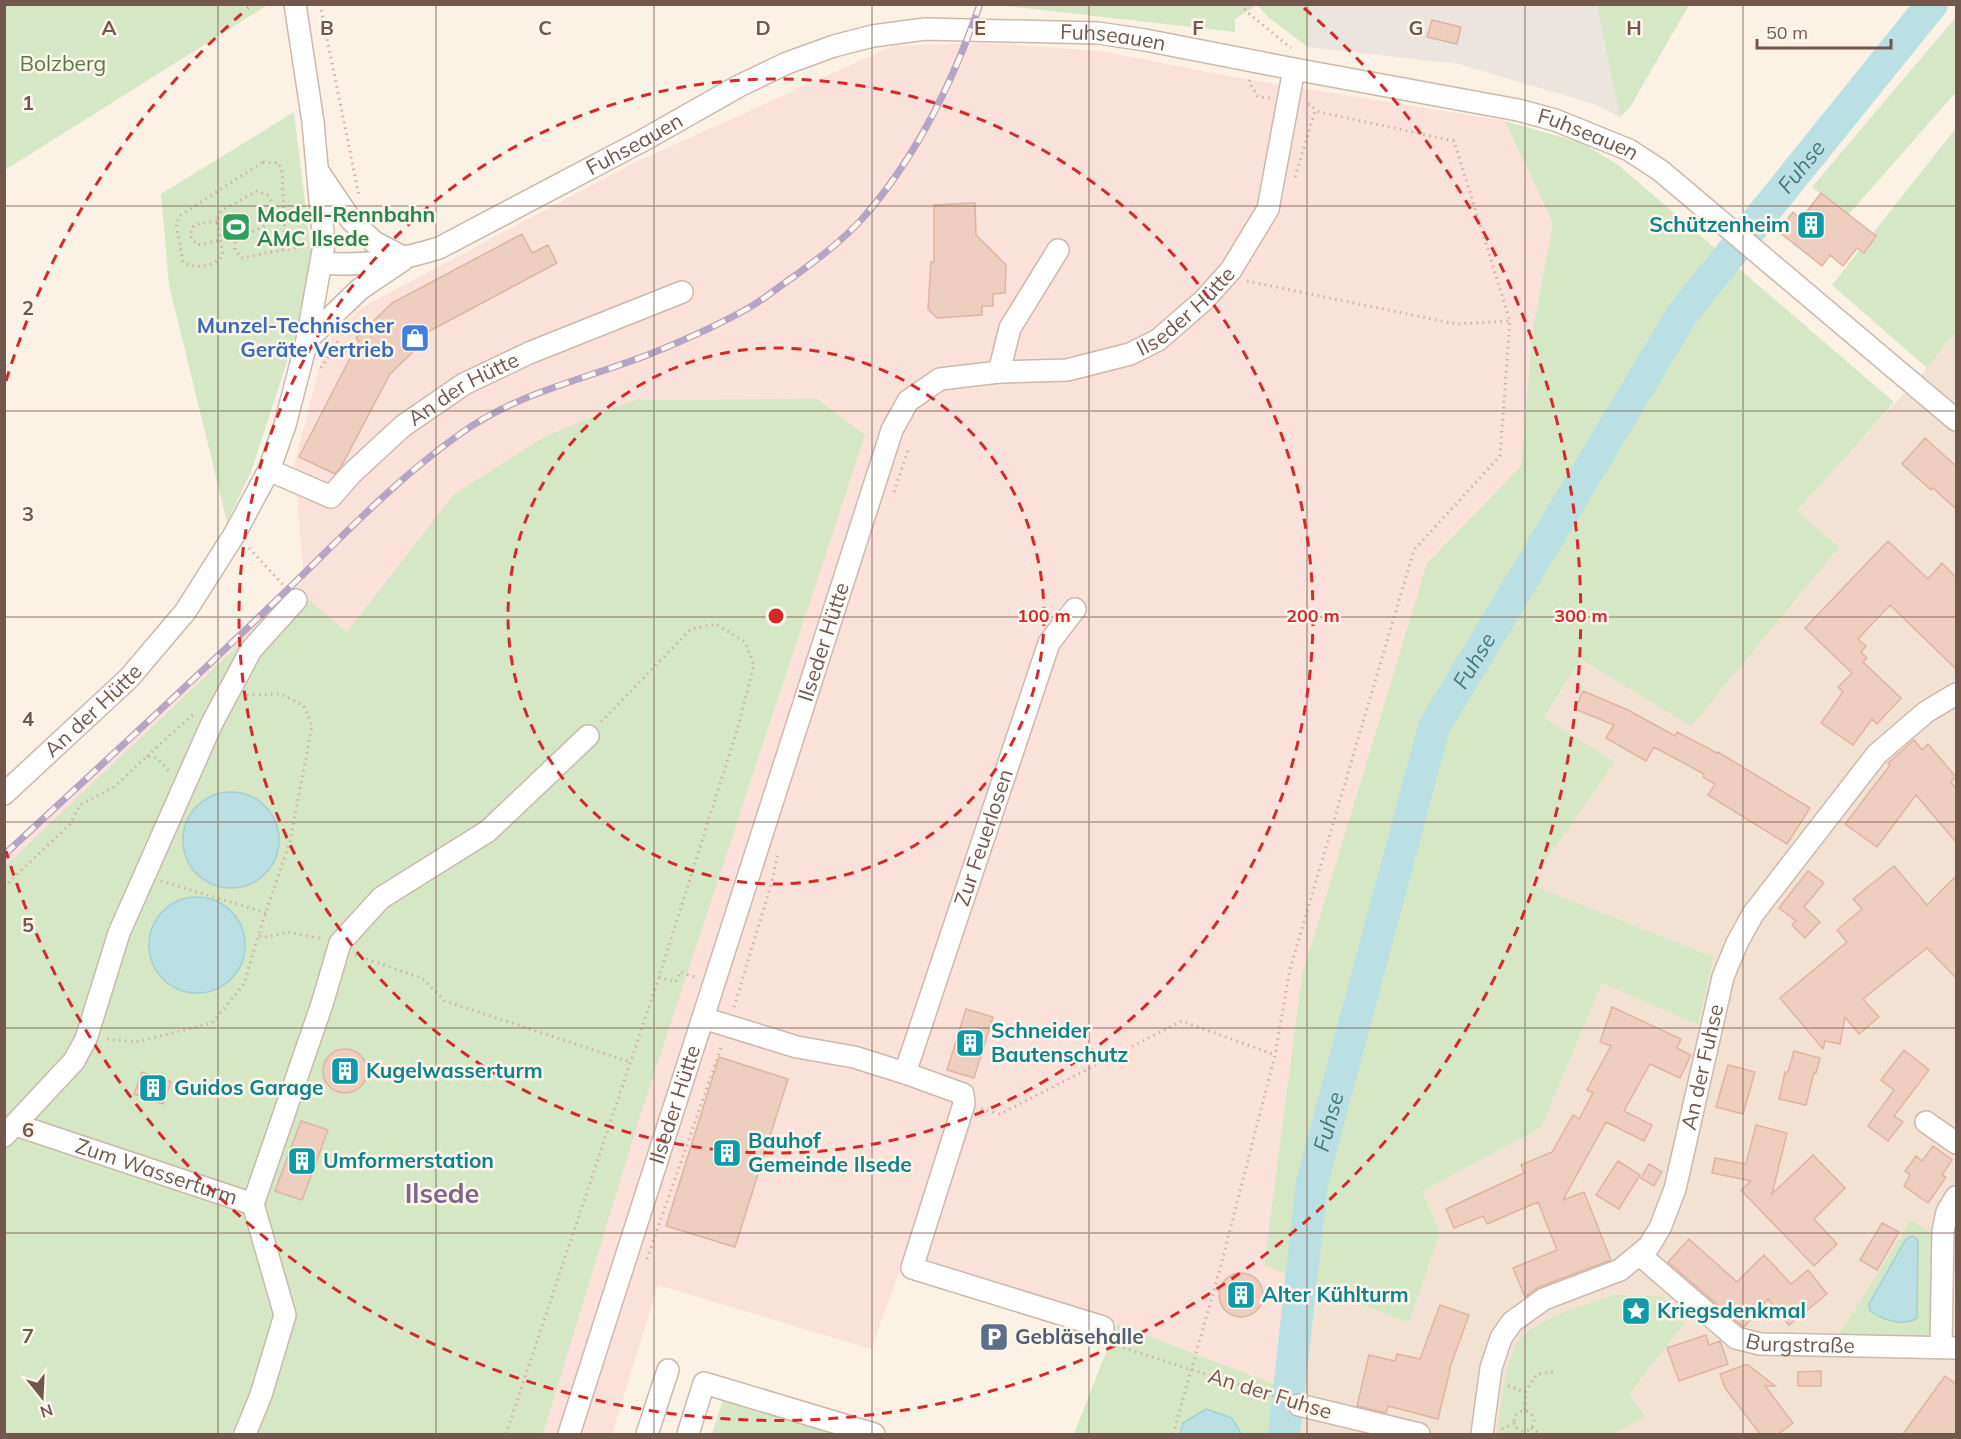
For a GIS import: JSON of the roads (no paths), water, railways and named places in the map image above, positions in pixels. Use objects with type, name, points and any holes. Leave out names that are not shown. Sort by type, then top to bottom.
[{"type":"street","name":"An der Hütte","points":[[4,794],[129,678],[185,612],[234,535],[269,470],[285,425],[307,340],[324,245],[313,122],[295,4]]},
{"type":"street","name":"Fuhseauen","points":[[321,262],[344,265],[405,258],[439,248],[642,141],[739,86],[787,63],[834,46],[873,36],[925,29],[1098,33],[1254,61],[1295,61],[1518,110],[1555,120],[1629,150],[1660,171],[1733,230],[1956,420]]},
{"type":"street","name":"Ilseder Hütte","points":[[569,1434],[892,430],[908,401],[940,379],[999,372],[1066,370],[1130,354],[1158,340],[1204,300],[1240,276],[1268,209],[1295,61]]},
{"type":"street","points":[[307,340],[360,289],[405,258],[374,242],[351,220],[318,171]]},
{"type":"street","points":[[999,372],[1011,327],[1058,250]]},
{"type":"street","name":"An der Hütte","points":[[269,470],[331,497],[351,474],[402,426],[464,384],[529,353],[682,292]]},
{"type":"street","points":[[10,1131],[74,1061],[87,1037],[119,933],[212,723],[251,650],[296,600]]},
{"type":"street","name":"Zur Feuerlosen","points":[[904,1073],[1049,644],[1075,609]]},
{"type":"street","name":"An der Fuhse","points":[[1482,1434],[1491,1368],[1501,1338],[1512,1322],[1545,1299],[1620,1270],[1649,1246],[1660,1228],[1675,1189],[1723,977],[1737,943],[1754,914],[1876,754],[1926,712],[1956,694]]},
{"type":"street","points":[[253,1204],[322,1004],[339,946],[381,898],[488,831],[588,736]]},
{"type":"street","points":[[703,1018],[797,1047],[854,1056],[963,1094],[964,1104],[912,1268],[1106,1335]]},
{"type":"street","points":[[1926,1122],[1956,1143]]},
{"type":"street","name":"Zum Wasserturm","points":[[10,1131],[253,1204],[285,1315],[261,1395],[245,1434]]},
{"type":"street","points":[[1949,1348],[1943,1231],[1947,1212],[1956,1197]]},
{"type":"street","name":"Burgstraße","points":[[1640,1255],[1736,1338],[1760,1344],[1949,1348]]},
{"type":"street","points":[[647,1434],[668,1371]]},
{"type":"street","points":[[688,1434],[705,1383],[874,1434]]},
{"type":"street","name":"An der Fuhse","points":[[1299,1405],[1419,1434]]},
{"type":"water","points":[[231,792],[249,795],[265,806],[276,822],[279,840],[276,858],[265,874],[249,885],[231,888],[213,885],[197,874],[186,858],[183,840],[186,822],[197,806],[213,795]]},
{"type":"water","points":[[197,897],[216,900],[231,911],[242,926],[245,945],[242,964],[231,979],[216,990],[197,993],[178,990],[163,979],[152,964],[149,945],[152,926],[163,911],[178,900]]},
{"type":"water","points":[[1912,1236],[1918,1240],[1917,1318],[1906,1322],[1893,1321],[1870,1311],[1869,1304],[1906,1239]]},
{"type":"water","points":[[1206,1409],[1232,1418],[1241,1434],[1180,1434],[1183,1423]]},
{"type":"waterway","name":"Fuhse","points":[[1284,1434],[1312,1182],[1434,727],[1683,313],[1932,4]]},
{"type":"railway","points":[[4,855],[217,657],[370,509],[413,470],[460,434],[504,408],[528,397],[650,354],[727,320],[763,299],[838,242],[862,219],[882,195],[916,144],[958,62],[980,4]]},
{"type":"place","name":"Schützenheim","points":[[1811,225]]},
{"type":"place","name":"Modell-Rennbahn AMC Ilsede","points":[[236,227]]},
{"type":"place","name":"Munzel-Technischer Geräte Vertrieb","points":[[415,338]]},
{"type":"place","name":"Schneider Bautenschutz","points":[[970,1043]]},
{"type":"place","name":"Kugelwasserturm","points":[[345,1071]]},
{"type":"place","name":"Guidos Garage","points":[[153,1088]]},
{"type":"place","name":"Bauhof Gemeinde Ilsede","points":[[727,1153]]},
{"type":"place","name":"Umformerstation","points":[[302,1161]]},
{"type":"place","name":"Alter Kühlturm","points":[[1241,1295]]},
{"type":"place","name":"Kriegsdenkmal","points":[[1636,1311]]},
{"type":"place","name":"Gebläsehalle","points":[[994,1337]]},
{"type":"district","name":"Ilsede","points":[[442,1194]]},
{"type":"park label","name":"Bolzberg","points":[[63,64]]}]
